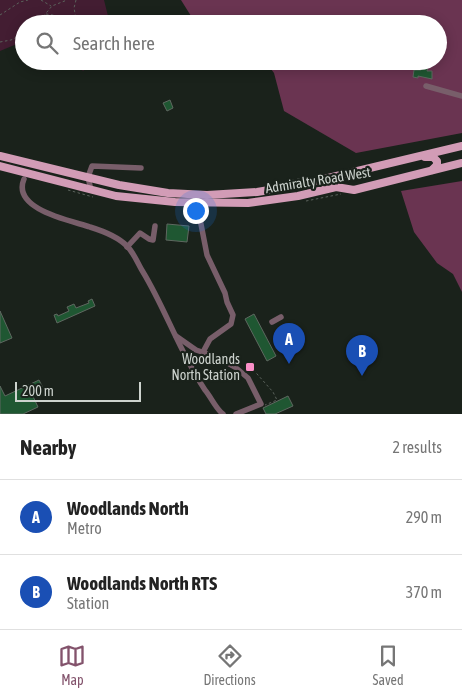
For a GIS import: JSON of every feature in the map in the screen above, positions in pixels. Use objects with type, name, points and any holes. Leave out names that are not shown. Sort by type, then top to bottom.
[{"type":"main road","name":"Admiralty Road West","points":[[0,156],[119,185],[194,195],[239,194],[299,186],[462,146]]},
{"type":"main road","points":[[448,149],[442,153],[442,162],[459,164]]},
{"type":"main road","points":[[413,158],[433,157],[437,161],[437,166],[432,170]]},
{"type":"main road","points":[[20,162],[25,175]]},
{"type":"main road","name":"Admiralty Road West","points":[[25,175],[137,199],[198,203],[248,203],[298,196],[336,187],[354,190],[459,164]]},
{"type":"main road","points":[[25,175],[34,165]]},
{"type":"main road","points":[[0,166],[16,170],[25,175]]},
{"type":"street","points":[[426,86],[462,96]]},
{"type":"street","points":[[73,185],[81,183],[88,177],[91,167],[94,166],[140,168]]},
{"type":"street","points":[[25,175],[22,186],[24,194],[35,207],[50,215],[102,231],[128,247],[152,288],[199,380],[223,414]]},
{"type":"street","points":[[88,177],[92,190]]},
{"type":"street","points":[[200,219],[207,255],[226,293],[227,302],[233,315],[231,324],[214,335],[203,352]]},
{"type":"street","points":[[128,247],[140,233],[154,240],[155,226]]},
{"type":"street","points":[[272,322],[281,317]]},
{"type":"street","points":[[174,334],[196,350],[217,357],[248,378],[261,404],[236,414]]},
{"type":"path","points":[[0,15],[20,2],[28,0]]},
{"type":"path","points":[[41,0],[52,6]]},
{"type":"path","points":[[52,15],[46,14],[52,6],[67,0]]},
{"type":"path","points":[[75,15],[74,8],[76,0]]},
{"type":"path","points":[[0,42],[15,38]]},
{"type":"path","points":[[287,181],[303,178]]},
{"type":"path","points":[[250,366],[278,400],[260,407]]},
{"type":"shaded area","points":[[0,0],[104,0],[108,15],[15,15],[15,45],[0,51]]},
{"type":"shaded area","points":[[181,0],[462,0],[462,133],[356,153],[284,111],[272,70],[447,70],[447,15],[190,15]]},
{"type":"shaded area","points":[[462,181],[462,292],[453,274],[437,263],[414,232],[401,191]]},
{"type":"building","points":[[414,70],[432,71],[432,79],[418,76],[418,78],[413,77]]},
{"type":"building","points":[[170,100],[173,108],[167,111],[163,103]]},
{"type":"building","points":[[167,224],[189,226],[187,242],[166,240]]},
{"type":"building","points":[[92,299],[95,306],[57,323],[54,315],[57,314],[58,316],[69,311],[67,307],[74,304],[76,308],[89,303],[88,301]]},
{"type":"building","points":[[0,311],[12,338],[0,343]]},
{"type":"building","points":[[254,314],[276,356],[267,361],[245,319]]},
{"type":"building","points":[[39,380],[45,392],[41,394],[37,387],[30,390],[38,407],[23,414],[0,414],[0,386],[5,396]]},
{"type":"building","points":[[288,396],[293,406],[275,414],[266,414],[263,408]]},
{"type":"place","name":"Woodlands North","points":[[289,364]]},
{"type":"place","name":"Woodlands North Station","points":[[250,367]]},
{"type":"place","name":"Woodlands North RTS","points":[[362,376]]}]
